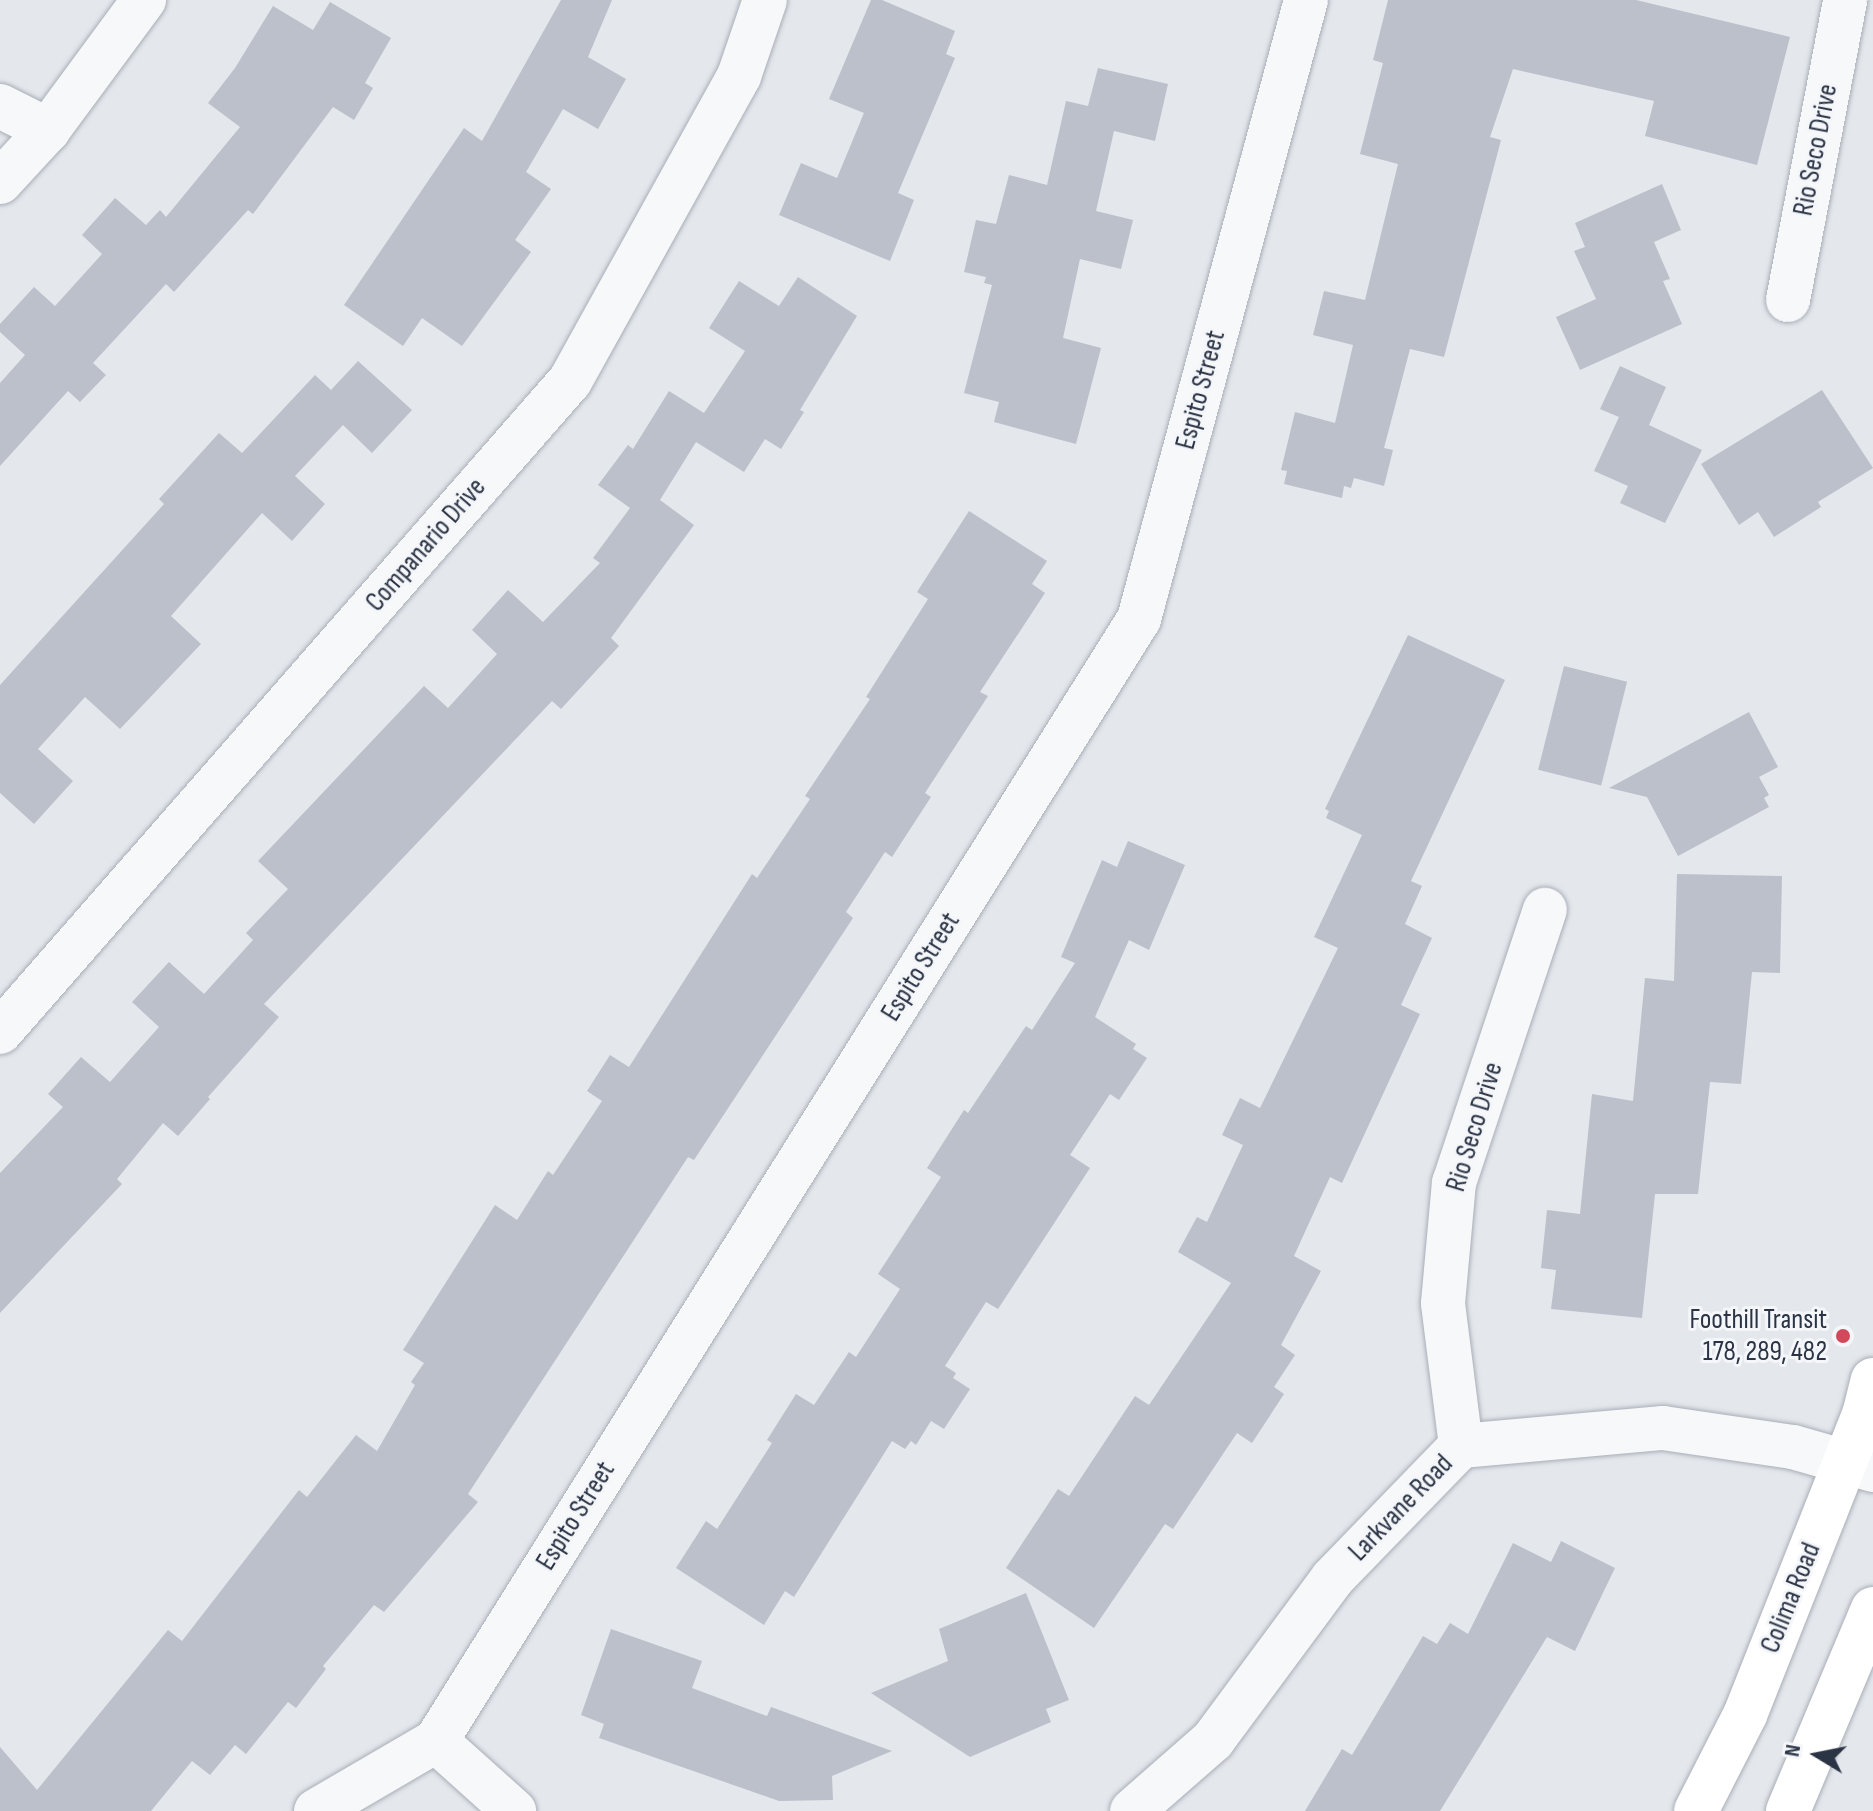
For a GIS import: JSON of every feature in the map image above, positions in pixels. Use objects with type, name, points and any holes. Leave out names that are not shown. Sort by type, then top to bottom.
[{"type":"main road","name":"Colima Road","points":[[1696,1811],[1745,1715],[1859,1466],[1873,1380]]},
{"type":"main road","points":[[1788,1811],[1873,1609]]},
{"type":"street","points":[[0,182],[48,130],[144,0]]},
{"type":"street","name":"Companario Drive","points":[[0,1032],[570,381],[739,76],[765,0]]},
{"type":"street","name":"Espito Street","points":[[316,1811],[436,1741],[1139,619],[1306,0]]},
{"type":"street","name":"Rio Seco Drive","points":[[1788,300],[1845,0]]},
{"type":"street","points":[[0,106],[48,130]]},
{"type":"street","name":"Rio Seco Drive","points":[[1461,1446],[1443,1303],[1454,1183],[1545,910]]},
{"type":"street","name":"Larkvane Road","points":[[1132,1811],[1213,1740],[1332,1579],[1461,1446],[1663,1428],[1793,1447],[1859,1466]]},
{"type":"street","points":[[436,1741],[514,1811]]},
{"type":"building","points":[[561,0],[612,0],[588,57],[626,79],[598,129],[563,109],[526,172],[551,189],[515,240],[531,252],[462,346],[422,318],[403,346],[344,305],[464,128],[482,141]]},
{"type":"building","points":[[871,0],[882,0],[955,31],[946,54],[955,58],[898,193],[914,200],[890,261],[779,215],[801,163],[837,178],[864,113],[829,99]]},
{"type":"building","points":[[1388,0],[1636,0],[1790,37],[1757,165],[1645,136],[1654,101],[1513,69],[1490,137],[1501,140],[1444,357],[1410,349],[1384,448],[1393,450],[1384,486],[1354,478],[1351,488],[1344,486],[1342,498],[1284,484],[1287,471],[1281,470],[1295,412],[1335,423],[1353,345],[1313,335],[1324,291],[1365,300],[1398,164],[1360,154],[1383,63],[1373,60]]},
{"type":"building","points":[[330,2],[391,38],[365,83],[373,88],[354,120],[333,107],[253,214],[248,210],[174,292],[166,284],[93,363],[106,375],[80,402],[68,391],[0,466],[0,383],[25,355],[0,332],[0,324],[34,287],[55,306],[102,254],[82,235],[115,198],[146,225],[160,210],[166,217],[240,127],[208,103],[235,68],[273,6],[313,30]]},
{"type":"building","points":[[1098,68],[1168,84],[1155,141],[1114,131],[1096,211],[1133,220],[1121,269],[1080,259],[1063,338],[1101,348],[1076,444],[994,422],[999,402],[964,393],[992,285],[984,283],[986,277],[964,272],[976,220],[996,224],[1009,175],[1047,185],[1066,101],[1088,106]]},
{"type":"building","points":[[1662,184],[1681,230],[1654,242],[1670,279],[1663,281],[1682,324],[1580,370],[1556,317],[1596,299],[1574,251],[1585,247],[1575,223]]},
{"type":"building","points":[[798,277],[857,316],[800,410],[804,412],[781,449],[765,439],[744,472],[696,442],[660,500],[694,525],[611,638],[619,646],[561,709],[552,701],[264,1004],[279,1017],[208,1097],[210,1099],[178,1136],[163,1123],[117,1179],[122,1184],[0,1313],[0,1173],[63,1107],[48,1094],[81,1057],[110,1082],[159,1027],[132,1002],[169,962],[204,994],[253,940],[246,933],[288,889],[258,861],[424,686],[448,708],[497,654],[472,630],[508,590],[543,622],[600,563],[593,558],[630,508],[598,485],[628,445],[633,449],[669,391],[704,413],[745,351],[709,328],[739,281],[779,306]]},
{"type":"building","points":[[358,361],[412,410],[372,453],[343,425],[295,476],[325,504],[292,541],[262,513],[171,616],[201,644],[120,729],[85,697],[38,749],[73,781],[34,824],[0,793],[0,685],[164,504],[159,499],[219,433],[242,453],[315,375],[331,390]]},
{"type":"building","points":[[1620,366],[1666,387],[1649,425],[1702,450],[1665,523],[1620,503],[1628,486],[1594,471],[1619,417],[1600,409]]},
{"type":"building","points":[[1822,390],[1873,468],[1818,502],[1821,507],[1774,537],[1758,512],[1739,525],[1701,464]]},
{"type":"building","points":[[969,511],[1047,561],[1032,584],[1045,593],[980,692],[988,696],[925,793],[931,797],[892,857],[885,852],[846,912],[853,918],[694,1160],[688,1157],[468,1494],[478,1502],[384,1612],[374,1605],[323,1666],[326,1669],[296,1708],[288,1702],[246,1754],[235,1745],[210,1775],[192,1761],[151,1811],[0,1811],[0,1747],[37,1790],[168,1630],[182,1641],[299,1490],[307,1497],[356,1435],[377,1451],[415,1385],[411,1382],[424,1363],[403,1350],[495,1205],[517,1220],[548,1171],[553,1175],[602,1101],[587,1091],[610,1055],[629,1067],[752,874],[757,878],[810,799],[805,796],[870,699],[866,697],[928,599],[917,592]]},
{"type":"building","points":[[1408,635],[1505,680],[1411,881],[1422,886],[1405,924],[1432,938],[1401,1005],[1420,1014],[1342,1183],[1330,1177],[1294,1256],[1321,1271],[1281,1345],[1295,1355],[1274,1387],[1284,1394],[1252,1443],[1237,1433],[1173,1529],[1165,1524],[1094,1628],[1006,1568],[1058,1489],[1069,1496],[1135,1396],[1149,1405],[1231,1283],[1178,1252],[1197,1217],[1207,1222],[1243,1145],[1222,1135],[1240,1098],[1260,1108],[1338,948],[1314,937],[1362,835],[1326,818],[1329,811],[1325,809]]},
{"type":"building","points":[[1564,666],[1627,682],[1601,786],[1538,770]]},
{"type":"building","points":[[1749,712],[1778,767],[1759,777],[1769,795],[1764,798],[1769,807],[1678,856],[1647,797],[1609,788]]},
{"type":"building","points":[[1128,841],[1185,865],[1149,950],[1129,940],[1095,1017],[1136,1044],[1133,1049],[1147,1058],[1119,1100],[1110,1094],[1070,1155],[1090,1168],[998,1309],[986,1302],[945,1366],[956,1373],[953,1378],[970,1389],[944,1429],[931,1421],[916,1445],[911,1441],[905,1449],[892,1441],[794,1597],[785,1591],[764,1625],[676,1568],[706,1521],[717,1529],[772,1443],[767,1440],[796,1394],[814,1405],[849,1352],[856,1357],[900,1289],[878,1274],[941,1177],[927,1168],[964,1110],[968,1113],[1026,1026],[1032,1030],[1075,963],[1061,957],[1102,860],[1117,867]]},
{"type":"building","points":[[1677,874],[1782,876],[1780,973],[1752,972],[1741,1084],[1710,1082],[1698,1194],[1655,1194],[1642,1318],[1551,1309],[1556,1270],[1541,1268],[1547,1210],[1580,1214],[1592,1094],[1633,1101],[1645,978],[1674,981]]},
{"type":"building","points":[[1561,1541],[1615,1568],[1575,1651],[1547,1637],[1440,1811],[1305,1811],[1342,1749],[1352,1755],[1423,1636],[1437,1644],[1450,1623],[1468,1634],[1513,1543],[1551,1562]]},
{"type":"building","points":[[1026,1593],[1069,1700],[1046,1709],[1051,1722],[970,1757],[871,1693],[948,1661],[939,1629]]},
{"type":"building","points":[[611,1629],[702,1661],[692,1688],[767,1716],[771,1707],[892,1751],[832,1776],[833,1800],[779,1801],[599,1738],[604,1724],[581,1715]]},
{"type":"place","name":"Foothill Transit 178, 289, 482","points":[[1843,1336]]}]
